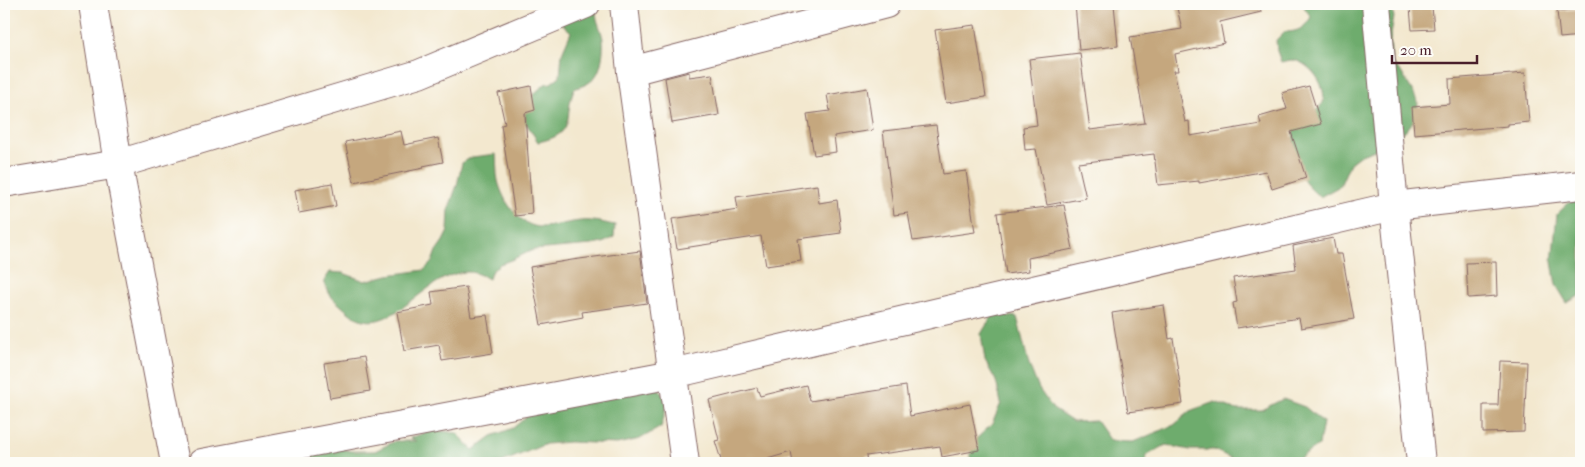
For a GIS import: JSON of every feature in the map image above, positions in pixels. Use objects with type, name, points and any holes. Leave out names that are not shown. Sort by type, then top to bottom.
[{"type":"street","points":[[93,4],[118,164],[174,463]]},
{"type":"street","points":[[4,183],[118,164],[419,74],[586,4]]},
{"type":"street","points":[[624,4],[631,71],[685,463]]},
{"type":"street","points":[[631,71],[886,4]]},
{"type":"street","points":[[1376,4],[1394,206],[1421,463]]},
{"type":"street","points":[[202,463],[673,374],[1394,206],[1581,185]]},
{"type":"green space","points":[[541,4],[597,4],[597,18],[603,39],[603,48],[601,64],[595,77],[588,83],[574,89],[564,129],[551,139],[538,142],[526,123],[525,112],[529,101],[536,92],[545,84],[551,83],[560,76],[562,53],[571,32]]},
{"type":"green space","points":[[1302,4],[1390,4],[1394,17],[1390,41],[1392,63],[1401,72],[1418,103],[1416,115],[1410,126],[1392,143],[1359,156],[1350,163],[1340,186],[1320,197],[1305,182],[1298,168],[1293,132],[1321,105],[1324,95],[1322,88],[1316,75],[1305,65],[1293,60],[1281,62],[1277,51],[1276,40],[1284,32],[1303,27],[1311,17]]},
{"type":"green space","points":[[496,154],[497,178],[500,189],[508,205],[527,223],[543,227],[581,221],[601,222],[615,225],[614,237],[603,243],[592,245],[533,250],[500,264],[491,272],[489,279],[471,272],[452,275],[436,283],[391,314],[377,320],[362,320],[347,311],[333,298],[328,292],[324,281],[330,272],[343,273],[365,281],[388,275],[424,270],[432,262],[448,231],[449,208],[462,163],[472,157]]},
{"type":"green space","points":[[1581,197],[1581,295],[1567,303],[1556,285],[1552,262],[1557,214],[1574,198]]},
{"type":"green space","points":[[993,314],[1017,317],[1029,365],[1039,389],[1053,409],[1073,422],[1096,421],[1110,441],[1133,442],[1174,425],[1192,410],[1215,402],[1237,410],[1261,410],[1283,399],[1305,407],[1323,422],[1319,445],[1300,458],[1279,463],[1238,463],[1214,450],[1190,450],[1166,445],[1146,456],[1147,463],[969,463],[974,441],[992,424],[1001,403],[996,381],[985,361],[981,334]]},
{"type":"green space","points":[[655,383],[668,403],[661,427],[640,439],[617,444],[569,442],[546,444],[500,463],[284,463],[284,459],[327,446],[351,451],[375,451],[395,441],[417,441],[410,438],[433,430],[457,433],[473,450],[492,436],[513,428],[531,413]]},
{"type":"building","points":[[1075,4],[1114,4],[1118,46],[1079,50]]},
{"type":"building","points":[[1176,4],[1260,4],[1261,12],[1220,22],[1224,43],[1175,54],[1178,71],[1174,71],[1185,122],[1189,121],[1190,136],[1261,124],[1259,117],[1287,109],[1282,93],[1309,86],[1321,124],[1291,132],[1306,178],[1272,189],[1266,171],[1199,183],[1199,181],[1158,185],[1154,154],[1078,163],[1086,198],[1047,205],[1036,149],[1025,150],[1023,127],[1037,125],[1029,59],[1080,53],[1090,130],[1145,123],[1130,37],[1182,29]]},
{"type":"building","points":[[1432,6],[1434,29],[1412,30],[1410,8]]},
{"type":"building","points":[[1581,9],[1581,36],[1560,38],[1557,11]]},
{"type":"building","points":[[975,25],[986,97],[946,103],[935,30]]},
{"type":"building","points":[[689,72],[689,77],[712,74],[719,115],[672,123],[665,78]]},
{"type":"building","points":[[1525,73],[1529,122],[1508,124],[1508,126],[1414,134],[1412,107],[1450,104],[1449,79]]},
{"type":"building","points":[[531,86],[535,110],[525,113],[532,214],[515,216],[501,125],[505,124],[498,93]]},
{"type":"building","points":[[867,88],[873,130],[834,136],[836,152],[814,155],[807,114],[830,111],[827,95]]},
{"type":"building","points":[[936,125],[943,174],[966,171],[975,232],[913,241],[908,213],[894,215],[883,131]]},
{"type":"building","points":[[401,131],[404,145],[438,138],[443,162],[423,166],[424,168],[354,182],[345,142]]},
{"type":"building","points":[[332,183],[336,206],[299,213],[295,190]]},
{"type":"building","points":[[817,185],[819,203],[837,200],[841,233],[798,239],[801,261],[766,266],[761,236],[677,249],[672,219],[738,209],[736,197]]},
{"type":"building","points":[[1064,205],[1073,249],[1028,258],[1029,271],[1006,274],[997,213]]},
{"type":"building","points":[[1333,238],[1336,254],[1342,254],[1354,319],[1301,328],[1299,318],[1237,328],[1233,303],[1237,302],[1233,278],[1296,269],[1293,246]]},
{"type":"building","points":[[640,251],[647,303],[582,312],[583,317],[541,325],[530,267]]},
{"type":"building","points":[[1496,262],[1497,296],[1468,298],[1466,263]]},
{"type":"building","points":[[466,287],[471,317],[487,315],[493,353],[442,361],[439,345],[404,351],[397,312],[433,305],[431,292]]},
{"type":"building","points":[[1164,305],[1169,339],[1173,338],[1183,404],[1128,412],[1112,313]]},
{"type":"building","points":[[364,357],[370,391],[330,398],[324,363]]},
{"type":"building","points":[[1500,361],[1527,362],[1524,432],[1483,433],[1483,405],[1498,405]]},
{"type":"building","points":[[806,385],[810,401],[906,386],[910,416],[970,404],[979,450],[942,457],[940,446],[866,456],[867,463],[793,463],[791,452],[754,463],[722,463],[715,441],[719,440],[709,400],[757,388],[760,396]]}]
